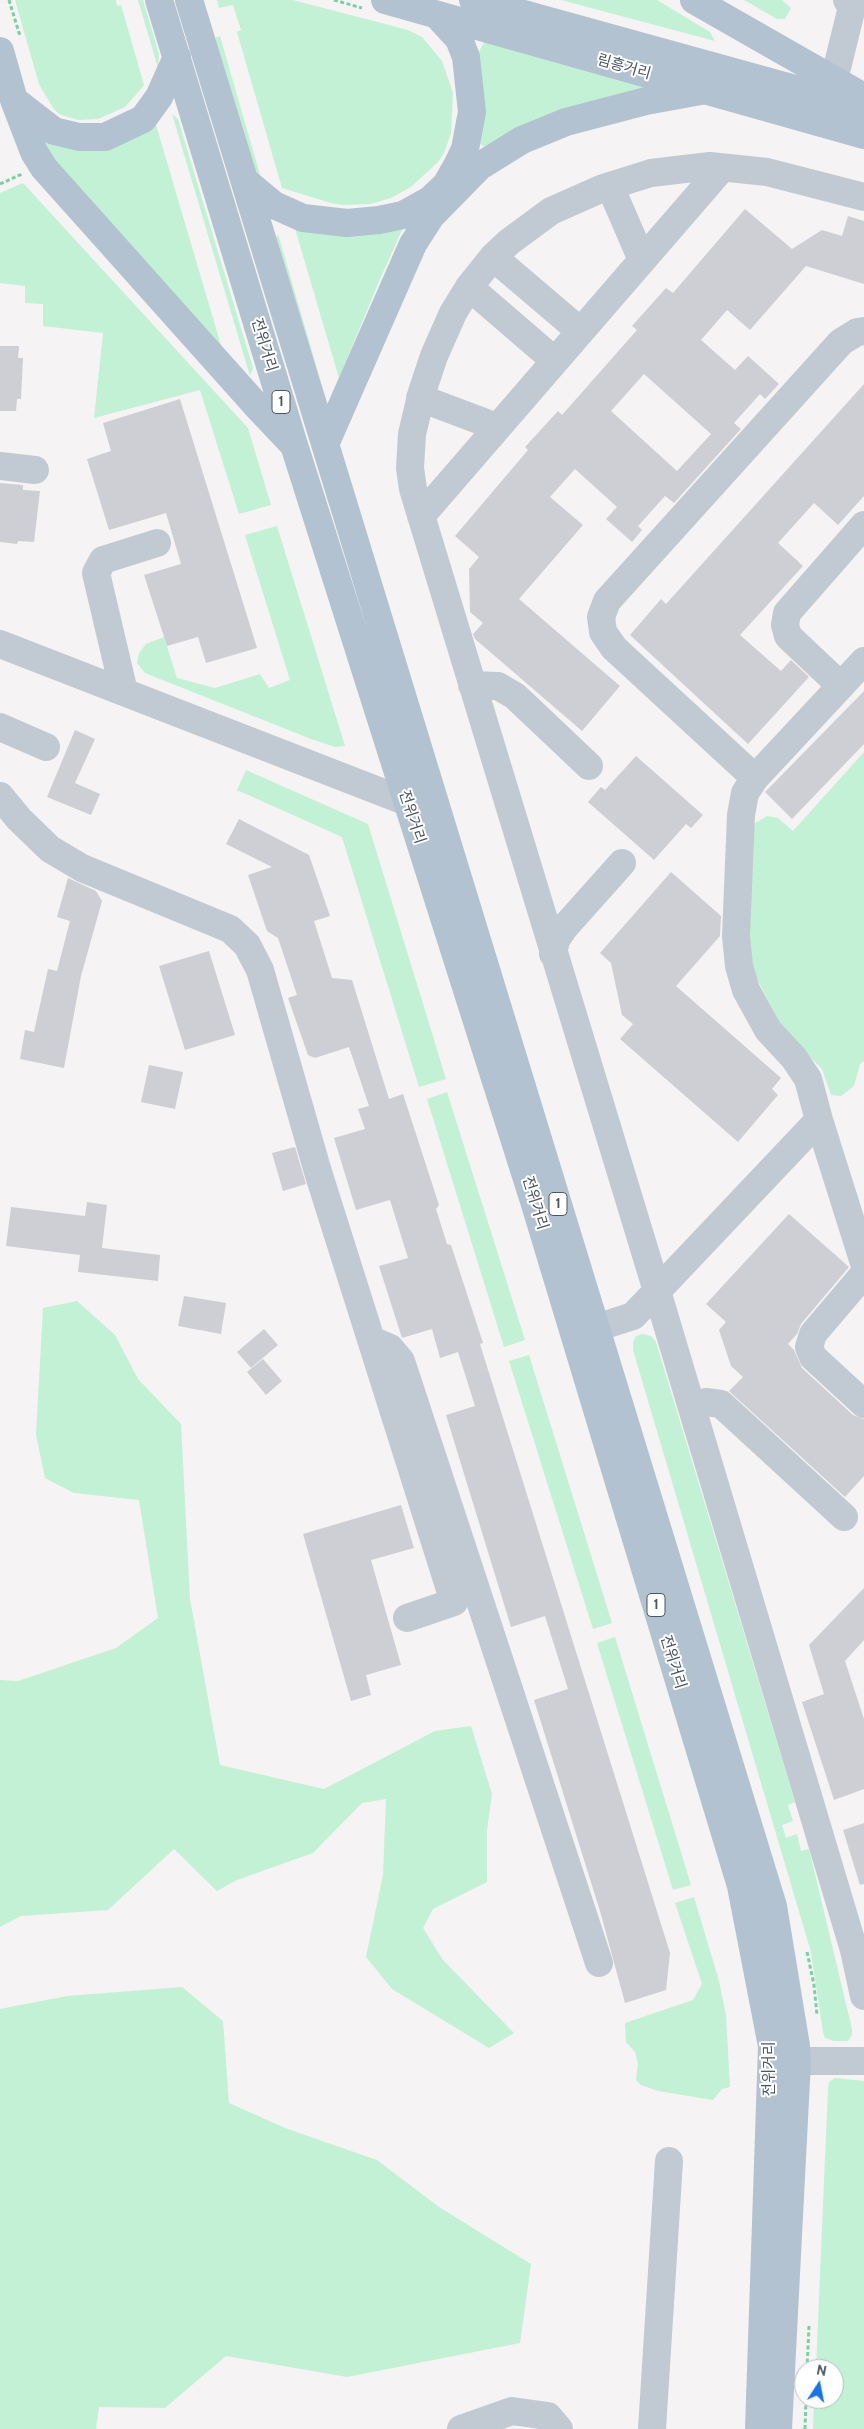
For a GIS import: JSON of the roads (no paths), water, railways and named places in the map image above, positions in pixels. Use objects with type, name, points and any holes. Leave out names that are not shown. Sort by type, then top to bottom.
[{"type":"main road","name":"전위거리","points":[[160,0],[294,445],[534,1201],[741,1886],[772,2046],[759,2429]]},
{"type":"main road","name":"전위거리","points":[[189,0],[326,442],[773,1906],[797,2061],[778,2429]]},
{"type":"main road","points":[[694,0],[864,97]]},
{"type":"main road","name":"림흥거리","points":[[495,2],[864,108]]},
{"type":"main road","name":"림흥거리","points":[[377,5],[438,15],[864,134]]},
{"type":"main road","points":[[245,181],[274,205],[303,218],[347,223],[379,220],[403,215],[430,200],[446,185],[458,164],[465,149],[472,112],[466,56],[459,39],[438,15]]},
{"type":"main road","points":[[10,44],[14,100],[34,152],[44,168],[294,445]]},
{"type":"main road","points":[[14,100],[54,131],[78,137],[105,137],[143,119],[159,97],[177,57]]},
{"type":"main road","points":[[326,442],[412,244],[431,216],[480,166],[522,140],[566,122],[646,101],[706,90]]},
{"type":"street","points":[[834,80],[854,3]]},
{"type":"street","points":[[864,197],[767,172],[710,166],[651,173],[610,186],[551,211],[509,242],[494,257],[469,287],[453,313],[434,356],[420,398],[412,434],[410,468],[413,490],[657,1290],[851,1940],[864,1996]]},
{"type":"street","points":[[421,516],[722,168]]},
{"type":"street","points":[[610,186],[642,260]]},
{"type":"street","points":[[494,257],[580,331]]},
{"type":"street","points":[[469,287],[555,361]]},
{"type":"street","points":[[755,778],[614,648],[603,632],[601,617],[607,601],[841,342],[857,332],[864,332]]},
{"type":"street","points":[[420,398],[497,427]]},
{"type":"street","points":[[0,466],[35,470]]},
{"type":"street","points":[[841,686],[788,636],[785,625],[787,613],[864,525]]},
{"type":"street","points":[[124,692],[96,573],[103,560],[158,543]]},
{"type":"street","points":[[0,644],[407,802]]},
{"type":"street","points":[[864,661],[755,778],[746,793],[741,815],[736,936],[739,966],[746,990],[768,1030],[794,1058],[808,1079],[864,1263]]},
{"type":"street","points":[[472,685],[498,686],[516,696],[589,766]]},
{"type":"street","points":[[0,728],[46,747]]},
{"type":"street","points":[[0,796],[19,819],[58,854],[82,868],[230,929],[247,945],[260,970],[318,1172],[454,1602],[406,1618]]},
{"type":"street","points":[[554,954],[556,940],[564,928],[622,863]]},
{"type":"street","points":[[596,1328],[633,1316],[819,1120]]},
{"type":"street","points":[[864,1274],[813,1334],[809,1347],[813,1357],[864,1404]]},
{"type":"street","points":[[371,1340],[390,1348],[401,1361],[599,1963]]},
{"type":"street","points":[[692,1408],[706,1402],[721,1404],[844,1517]]},
{"type":"street","points":[[797,2061],[864,2061]]},
{"type":"street","points":[[652,2429],[669,2161]]},
{"type":"street","points":[[462,2429],[512,2411],[548,2416],[559,2429]]}]
